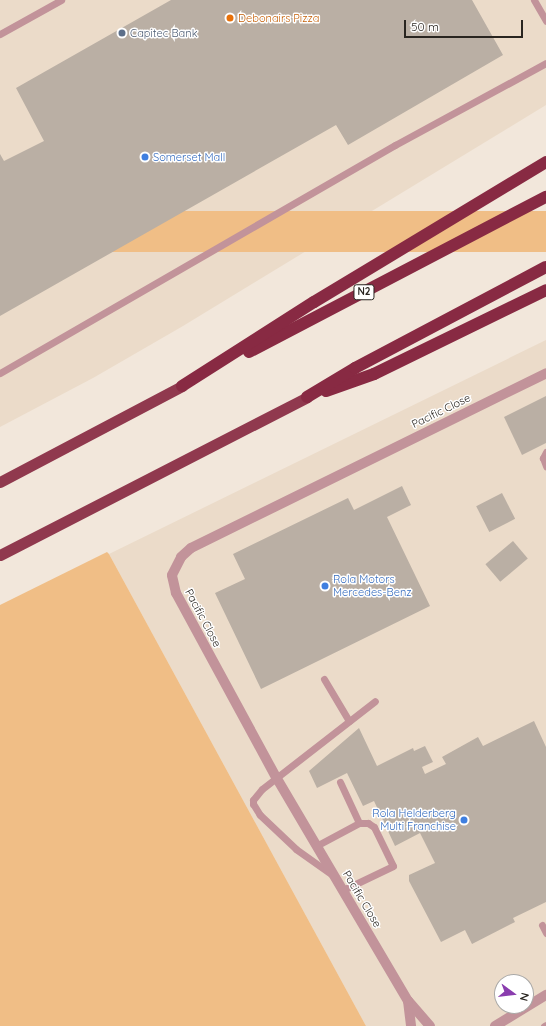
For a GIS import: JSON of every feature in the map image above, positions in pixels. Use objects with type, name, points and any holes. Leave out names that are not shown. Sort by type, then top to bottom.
[{"type":"highway","points":[[182,386],[314,302],[546,162]]},
{"type":"highway","name":"N2","points":[[0,482],[546,197]]},
{"type":"highway","points":[[0,555],[307,397],[355,368],[546,267]]},
{"type":"highway","points":[[307,397],[374,374],[546,290]]},
{"type":"street","name":"Pacific Close","points":[[408,1001],[276,779],[176,593],[172,584],[175,566],[191,548],[546,373]]},
{"type":"street","points":[[496,1026],[546,995]]},
{"type":"street","points":[[408,1001],[411,1026]]},
{"type":"street","points":[[408,1001],[430,1026]]},
{"type":"lane","points":[[0,34],[61,0]]},
{"type":"lane","points":[[534,0],[546,21]]},
{"type":"lane","points":[[0,373],[395,145],[546,63]]},
{"type":"lane","points":[[546,452],[543,458],[546,466]]},
{"type":"lane","points":[[324,679],[349,721]]},
{"type":"lane","points":[[334,876],[296,848],[255,809],[253,804],[255,796],[375,701]]},
{"type":"lane","points":[[340,782],[358,823]]},
{"type":"lane","points":[[316,846],[358,823],[368,823],[374,827],[393,866],[343,890]]},
{"type":"lane","points":[[542,925],[546,933]]},
{"type":"shaded area","name":"Somerset Mall","points":[[0,0],[546,0],[546,105],[183,326],[93,378],[0,427]]},
{"type":"shaded area","points":[[0,211],[546,211],[546,252],[0,252]]},
{"type":"shaded area","points":[[546,340],[546,1026],[366,1026],[109,554]]},
{"type":"shaded area","points":[[107,552],[366,1026],[0,1026],[0,605]]},
{"type":"building","name":"Somerset Mall","points":[[171,0],[472,0],[503,55],[348,145],[336,125],[0,316],[0,154],[4,161],[44,141],[16,88]]},
{"type":"building","points":[[546,396],[546,443],[522,455],[504,417]]},
{"type":"building","name":"Rola Motors Mercedes-Benz","points":[[402,486],[411,505],[387,517],[430,606],[261,689],[215,593],[245,579],[233,554],[348,498],[354,510]]},
{"type":"building","points":[[502,493],[515,519],[489,532],[476,506]]},
{"type":"building","points":[[513,541],[528,559],[500,582],[485,564]]},
{"type":"building","name":"Rola Helderberg Multi Franchise","points":[[534,721],[546,747],[546,902],[513,918],[515,922],[472,944],[465,930],[441,942],[409,881],[409,875],[435,863],[420,833],[395,846],[374,801],[363,806],[347,773],[317,788],[309,771],[359,728],[377,766],[413,748],[414,751],[425,746],[433,762],[422,767],[425,774],[446,764],[442,757],[478,737],[483,746]]},
{"type":"place","name":"Debonairs Pizza","points":[[230,18]]},
{"type":"place","name":"Capitec Bank","points":[[122,33]]},
{"type":"place","name":"Somerset Mall","points":[[145,157]]},
{"type":"place","name":"Rola Motors Mercedes-Benz","points":[[325,586]]},
{"type":"place","name":"Rola Helderberg Multi Franchise","points":[[464,820]]}]
